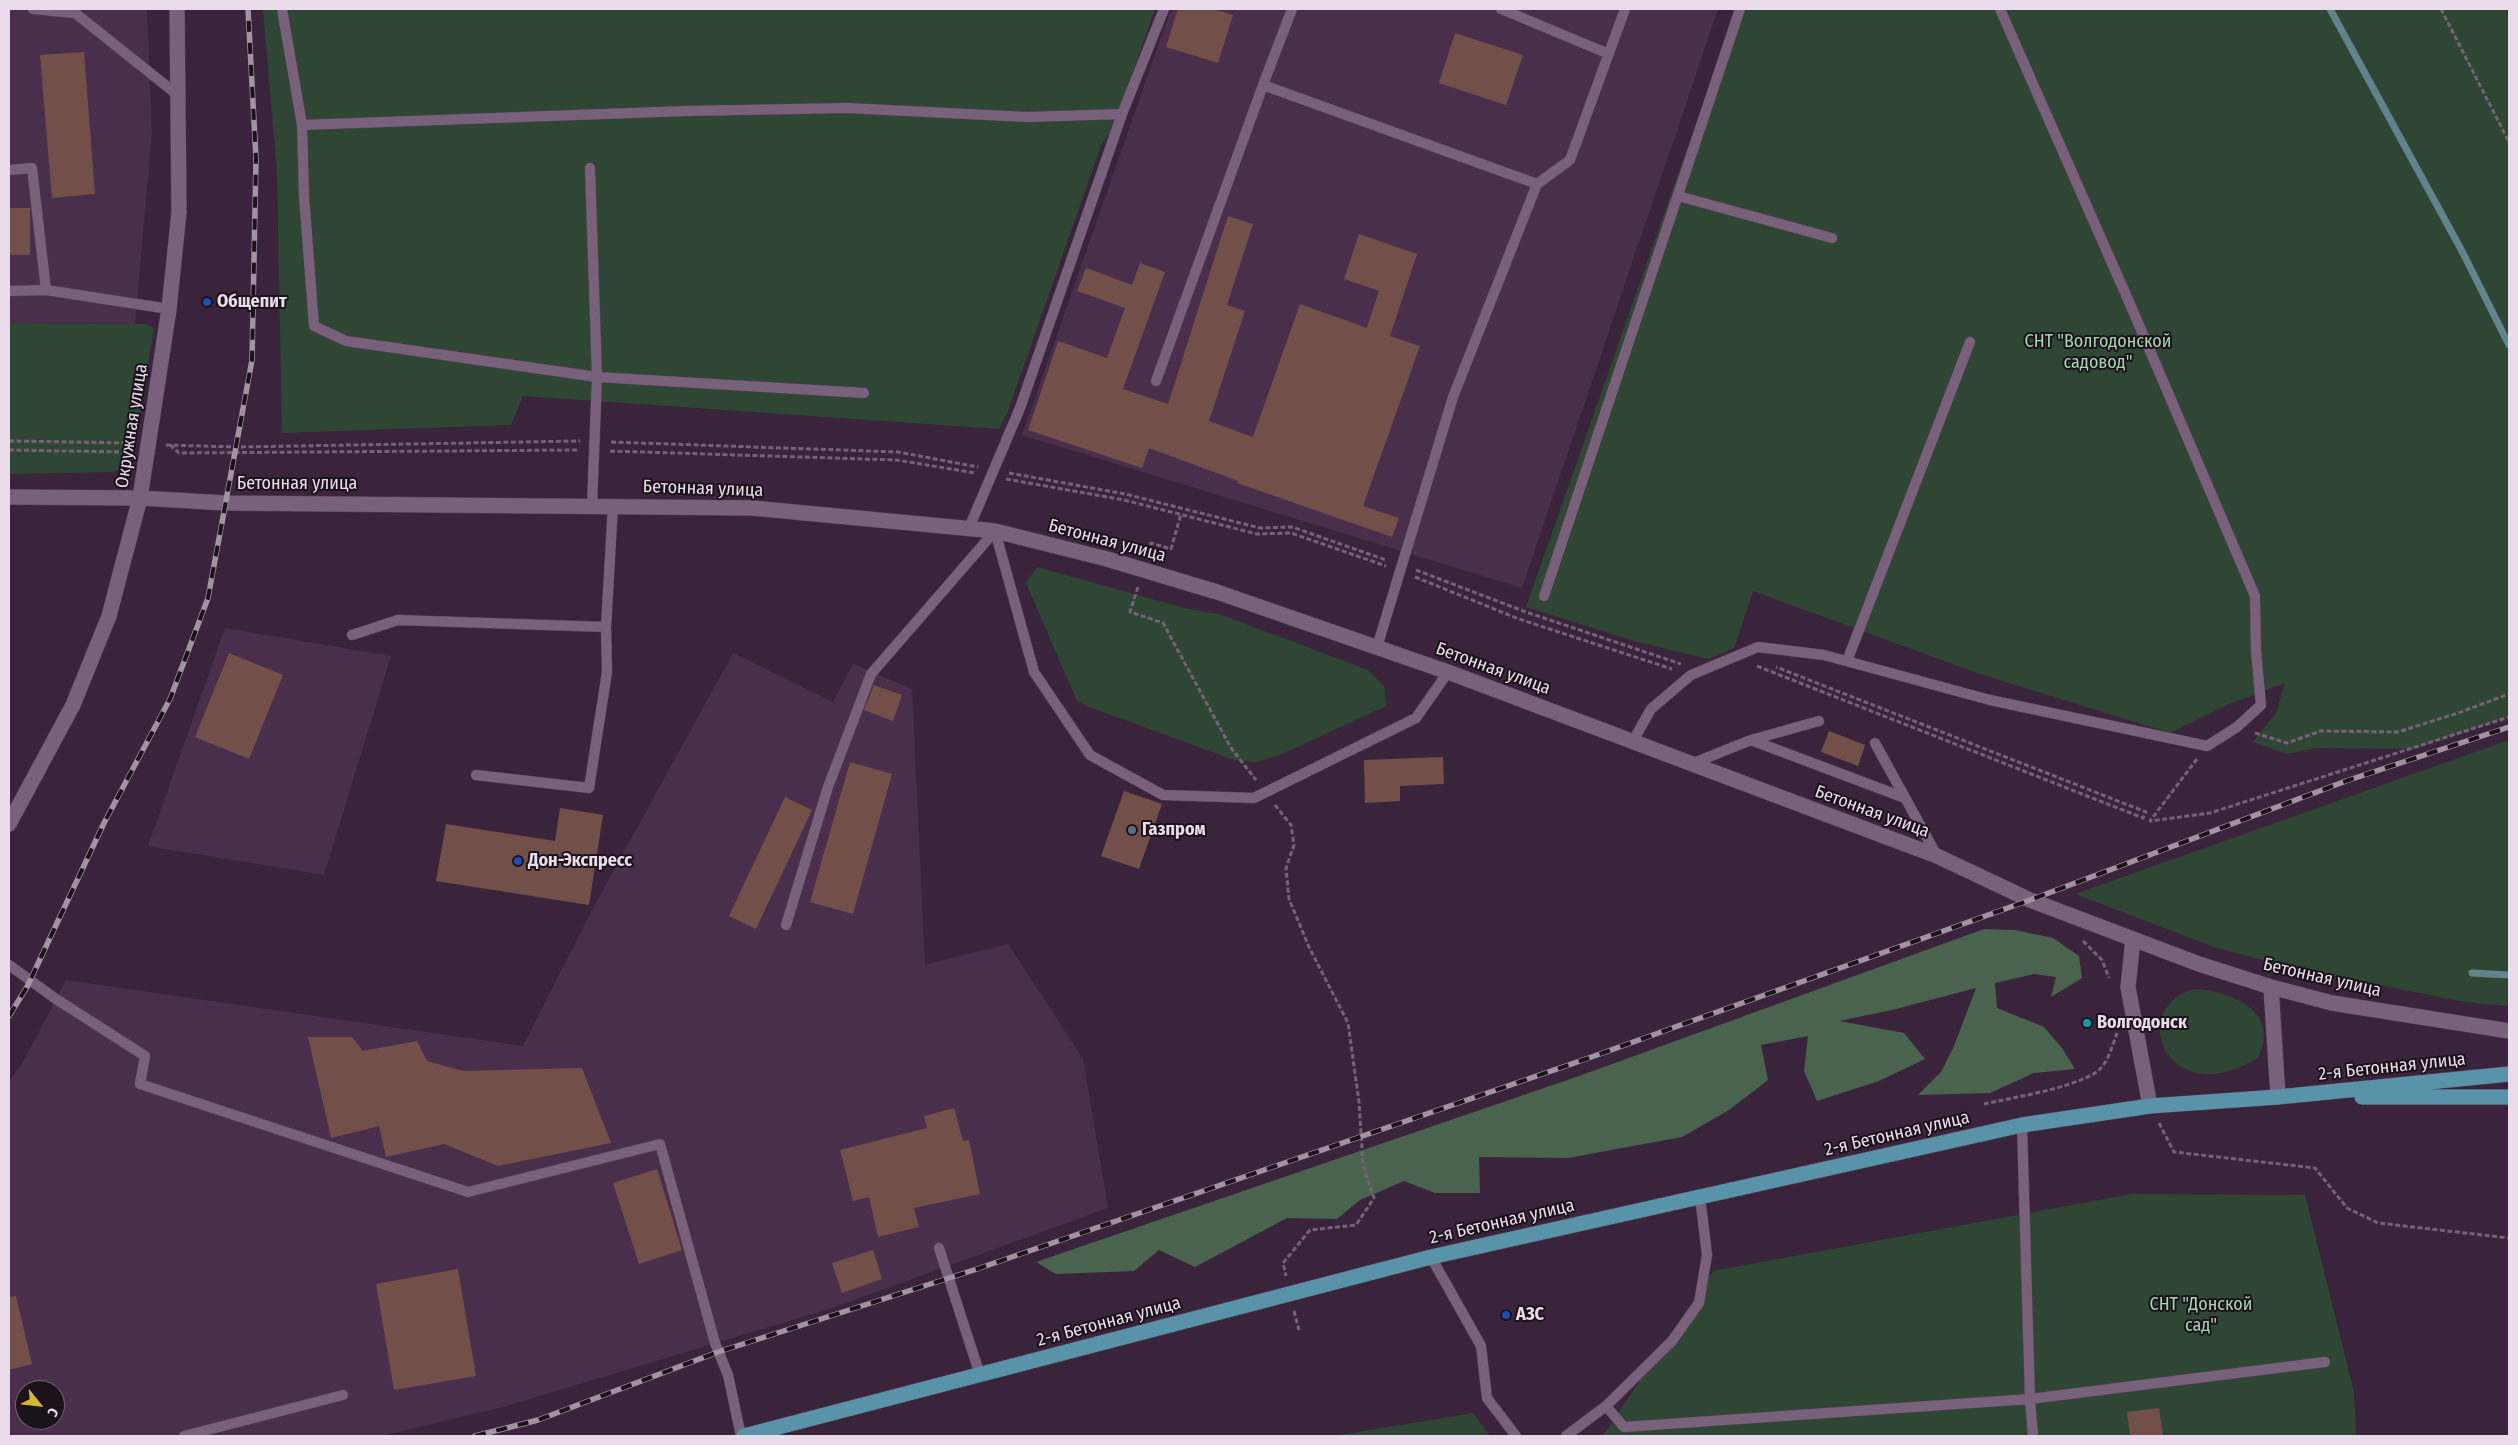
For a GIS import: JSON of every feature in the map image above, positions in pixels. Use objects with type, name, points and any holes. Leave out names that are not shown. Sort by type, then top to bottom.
[{"type":"main road","name":"Окружная улица","points":[[9,824],[73,705],[109,616],[140,498],[169,309],[179,212],[177,9]]},
{"type":"main road","name":"Бетонная улица","points":[[9,498],[140,498],[226,503],[613,505],[752,508],[995,531],[1143,569],[1217,592],[1448,672],[1937,856],[2030,900],[2133,939],[2271,987],[2332,1003],[2509,1032]]},
{"type":"main road","points":[[2133,939],[2128,987],[2150,1106]]},
{"type":"main road","points":[[2271,987],[2278,1097]]},
{"type":"main road","name":"2-я Бетонная улица","points":[[742,1436],[1431,1258],[2022,1125],[2150,1106],[2278,1097],[2509,1074]]},
{"type":"main road","name":"2-я Бетонная улица","points":[[2278,1097],[2509,1097]]},
{"type":"lane","points":[[33,9],[75,13],[179,96]]},
{"type":"lane","points":[[282,9],[302,125],[304,196],[314,326],[346,341],[596,377],[864,393]]},
{"type":"lane","points":[[969,528],[1025,395],[1122,114],[1164,9]]},
{"type":"lane","points":[[1156,381],[1292,9]]},
{"type":"lane","points":[[1501,9],[1609,54]]},
{"type":"lane","points":[[1377,647],[1453,398],[1537,184],[1570,160],[1625,9]]},
{"type":"lane","points":[[1544,596],[1740,9]]},
{"type":"lane","points":[[1633,741],[1651,709],[1691,675],[1758,647],[1824,655],[1990,700],[2207,746],[2236,727],[2261,705],[2256,651],[2255,596],[2130,304],[2000,9]]},
{"type":"lane","points":[[1263,85],[1537,184]]},
{"type":"lane","points":[[302,125],[686,111],[847,108],[1026,117],[1122,114]]},
{"type":"lane","points":[[9,170],[32,168],[46,290]]},
{"type":"lane","points":[[590,168],[596,377],[592,505]]},
{"type":"lane","points":[[1678,196],[1832,238]]},
{"type":"lane","points":[[9,291],[46,290],[169,309]]},
{"type":"lane","points":[[1847,661],[1970,342]]},
{"type":"lane","points":[[476,775],[589,788],[607,672],[606,627],[613,505]]},
{"type":"lane","points":[[995,531],[1034,672],[1090,755],[1163,795],[1254,798],[1416,718],[1448,672]]},
{"type":"lane","points":[[786,925],[828,786],[871,674],[995,531]]},
{"type":"lane","points":[[352,635],[398,620],[606,627]]},
{"type":"lane","points":[[1691,764],[1751,740],[1819,721]]},
{"type":"lane","points":[[1751,740],[1905,798]]},
{"type":"lane","points":[[1875,743],[1937,856]]},
{"type":"lane","points":[[9,965],[56,1000],[145,1056],[140,1084],[468,1192],[660,1144],[715,1343],[728,1375],[742,1436]]},
{"type":"lane","points":[[2022,1125],[2030,1399],[2034,1436]]},
{"type":"lane","points":[[1566,1436],[1606,1406],[1672,1341],[1699,1302],[1707,1255],[1700,1197]]},
{"type":"lane","points":[[939,1248],[980,1375]]},
{"type":"lane","points":[[1431,1258],[1481,1346],[1488,1398],[1516,1436]]},
{"type":"lane","points":[[1606,1406],[1624,1427],[2030,1399],[2325,1362]]},
{"type":"lane","points":[[184,1436],[343,1395]]},
{"type":"path","points":[[2441,9],[2509,142]]},
{"type":"path","points":[[9,441],[132,443]]},
{"type":"path","points":[[179,453],[170,445],[237,447],[595,441],[898,452],[1126,494],[1260,528],[1292,527],[1403,565],[1526,612],[1684,665]]},
{"type":"path","points":[[9,450],[123,452]]},
{"type":"path","points":[[1181,514],[1171,549],[1151,543],[1130,612],[1163,623],[1231,748],[1261,787]]},
{"type":"path","points":[[1755,665],[2150,821],[2210,813],[2509,717]]},
{"type":"path","points":[[1772,666],[2146,812],[2143,818]]},
{"type":"path","points":[[2236,727],[2288,743],[2321,732],[2398,732],[2509,694]]},
{"type":"path","points":[[2150,821],[2207,746]]},
{"type":"path","points":[[1273,802],[1292,825],[1294,845],[1286,868],[1289,899],[1309,947],[1348,1023],[1359,1102],[1363,1165],[1374,1198],[1356,1225],[1310,1230],[1283,1263]]},
{"type":"path","points":[[2078,938],[2102,960],[2110,981]]},
{"type":"path","points":[[1984,1104],[2070,1083],[2096,1072],[2108,1057],[2117,1032],[2117,1024]]},
{"type":"path","points":[[2150,1106],[2174,1152],[2315,1168],[2347,1208],[2378,1223],[2509,1238]]},
{"type":"shaded area","points":[[9,9],[147,9],[152,132],[135,324],[9,323]]},
{"type":"shaded area","points":[[1171,9],[1718,9],[1522,588],[1022,435]]},
{"type":"shaded area","points":[[225,628],[391,656],[324,875],[148,846]]},
{"type":"shaded area","points":[[733,653],[833,702],[853,664],[912,689],[925,965],[1008,944],[1083,1059],[1108,1208],[829,1309],[503,1407],[381,1436],[9,1436],[9,1081],[22,1064],[66,980],[523,1046],[592,910]]},
{"type":"green space","points":[[263,9],[1155,9],[1116,123],[1101,146],[1008,411],[999,429],[523,396],[511,425],[282,433],[277,172]]},
{"type":"green space","name":"СНТ \"Волгодонской садовод\"","points":[[1736,9],[2505,9],[2509,15],[2509,717],[2414,749],[2317,748],[2287,754],[2253,742],[2276,713],[2285,683],[2227,705],[2170,733],[1977,673],[1753,591],[1734,648],[1709,659],[1637,642],[1526,607]]},
{"type":"green space","points":[[9,323],[146,324],[154,328],[133,460],[124,468],[113,472],[9,474]]},
{"type":"green space","points":[[1037,567],[1184,608],[1222,615],[1368,670],[1384,686],[1386,706],[1282,754],[1256,762],[1234,760],[1092,708],[1077,701],[1026,583]]},
{"type":"green space","points":[[2509,740],[2509,1006],[2465,1002],[2284,966],[2214,947],[2075,894]]},
{"type":"green space","points":[[1984,929],[2015,930],[2053,938],[2079,956],[2082,978],[2051,997],[2056,977],[2034,974],[1995,983],[1997,1008],[2044,1027],[2062,1048],[2075,1069],[2034,1073],[1990,1093],[1918,1095],[1941,1072],[1954,1046],[1976,988],[1896,1009],[1839,1021],[1904,1033],[1925,1059],[1879,1081],[1817,1101],[1804,1071],[1808,1036],[1761,1045],[1768,1080],[1729,1110],[1682,1137],[1568,1158],[1479,1157],[1480,1193],[1435,1193],[1404,1181],[1360,1200],[1337,1219],[1287,1218],[1195,1267],[1159,1250],[1134,1271],[1056,1274],[1036,1262],[1579,1076]]},
{"type":"green space","points":[[2196,989],[2229,996],[2240,1001],[2258,1016],[2263,1026],[2264,1038],[2259,1057],[2227,1072],[2200,1074],[2179,1066],[2166,1051],[2160,1033],[2163,1015],[2175,999]]},
{"type":"green space","name":"СНТ \"Донской сад\"","points":[[2132,1194],[2305,1195],[2354,1392],[2356,1436],[1603,1436],[1713,1271]]},
{"type":"green space","points":[[1473,1413],[1490,1436],[1333,1436]]},
{"type":"building","points":[[1178,9],[1212,9],[1233,15],[1218,63],[1166,47]]},
{"type":"building","points":[[1455,33],[1523,55],[1506,105],[1439,83]]},
{"type":"building","points":[[84,52],[95,194],[52,198],[40,55]]},
{"type":"building","points":[[9,208],[30,208],[30,255],[9,255]]},
{"type":"building","points":[[1228,216],[1253,224],[1227,305],[1245,311],[1209,421],[1253,437],[1300,304],[1367,328],[1379,291],[1344,279],[1359,234],[1417,254],[1390,336],[1420,346],[1363,506],[1399,518],[1392,537],[1237,483],[1238,481],[1149,448],[1142,468],[1028,430],[1058,341],[1107,358],[1125,308],[1077,291],[1086,268],[1132,285],[1140,263],[1165,272],[1123,389],[1168,404]]},
{"type":"building","points":[[229,653],[283,675],[249,759],[195,737]]},
{"type":"building","points":[[874,685],[902,695],[893,721],[864,710]]},
{"type":"building","points":[[1829,731],[1865,745],[1858,766],[1821,752]]},
{"type":"building","points":[[1443,757],[1444,784],[1400,786],[1400,801],[1365,803],[1364,760]]},
{"type":"building","points":[[850,762],[892,774],[853,914],[810,902]]},
{"type":"building","name":"Газпром","points":[[1124,791],[1162,804],[1139,869],[1101,856]]},
{"type":"building","points":[[785,797],[812,810],[756,929],[729,916]]},
{"type":"building","name":"Дон-Экспресс","points":[[560,808],[603,815],[589,905],[436,881],[446,824],[555,841]]},
{"type":"building","points":[[308,1037],[352,1037],[363,1051],[417,1041],[427,1061],[463,1071],[582,1068],[611,1143],[498,1166],[444,1144],[386,1157],[379,1126],[331,1138]]},
{"type":"building","points":[[954,1108],[963,1141],[969,1140],[980,1194],[914,1208],[919,1227],[878,1237],[869,1197],[853,1201],[840,1150],[927,1128],[924,1116]]},
{"type":"building","points":[[657,1169],[682,1250],[639,1264],[613,1183]]},
{"type":"building","points":[[873,1250],[882,1279],[842,1293],[832,1263]]},
{"type":"building","points":[[458,1269],[476,1376],[394,1390],[376,1284]]},
{"type":"building","points":[[16,1296],[32,1364],[9,1370],[9,1297]]},
{"type":"building","points":[[2159,1408],[2163,1436],[2130,1436],[2127,1412]]},
{"type":"waterway","points":[[2330,9],[2463,253],[2509,345]]},
{"type":"waterway","points":[[2472,973],[2509,975]]},
{"type":"railway","points":[[9,1016],[27,987],[104,823],[170,699],[208,598],[252,360],[256,159],[248,9]]},
{"type":"railway","points":[[475,1436],[538,1420],[718,1352],[977,1269],[1583,1060],[2030,900],[2346,781],[2509,727]]},
{"type":"place","name":"Общепит","points":[[207,302]]},
{"type":"place","name":"Газпром","points":[[1132,830]]},
{"type":"place","name":"Дон-Экспресс","points":[[518,861]]},
{"type":"place","name":"Волгодонск","points":[[2087,1023]]},
{"type":"place","name":"АЗС","points":[[1506,1315]]}]
